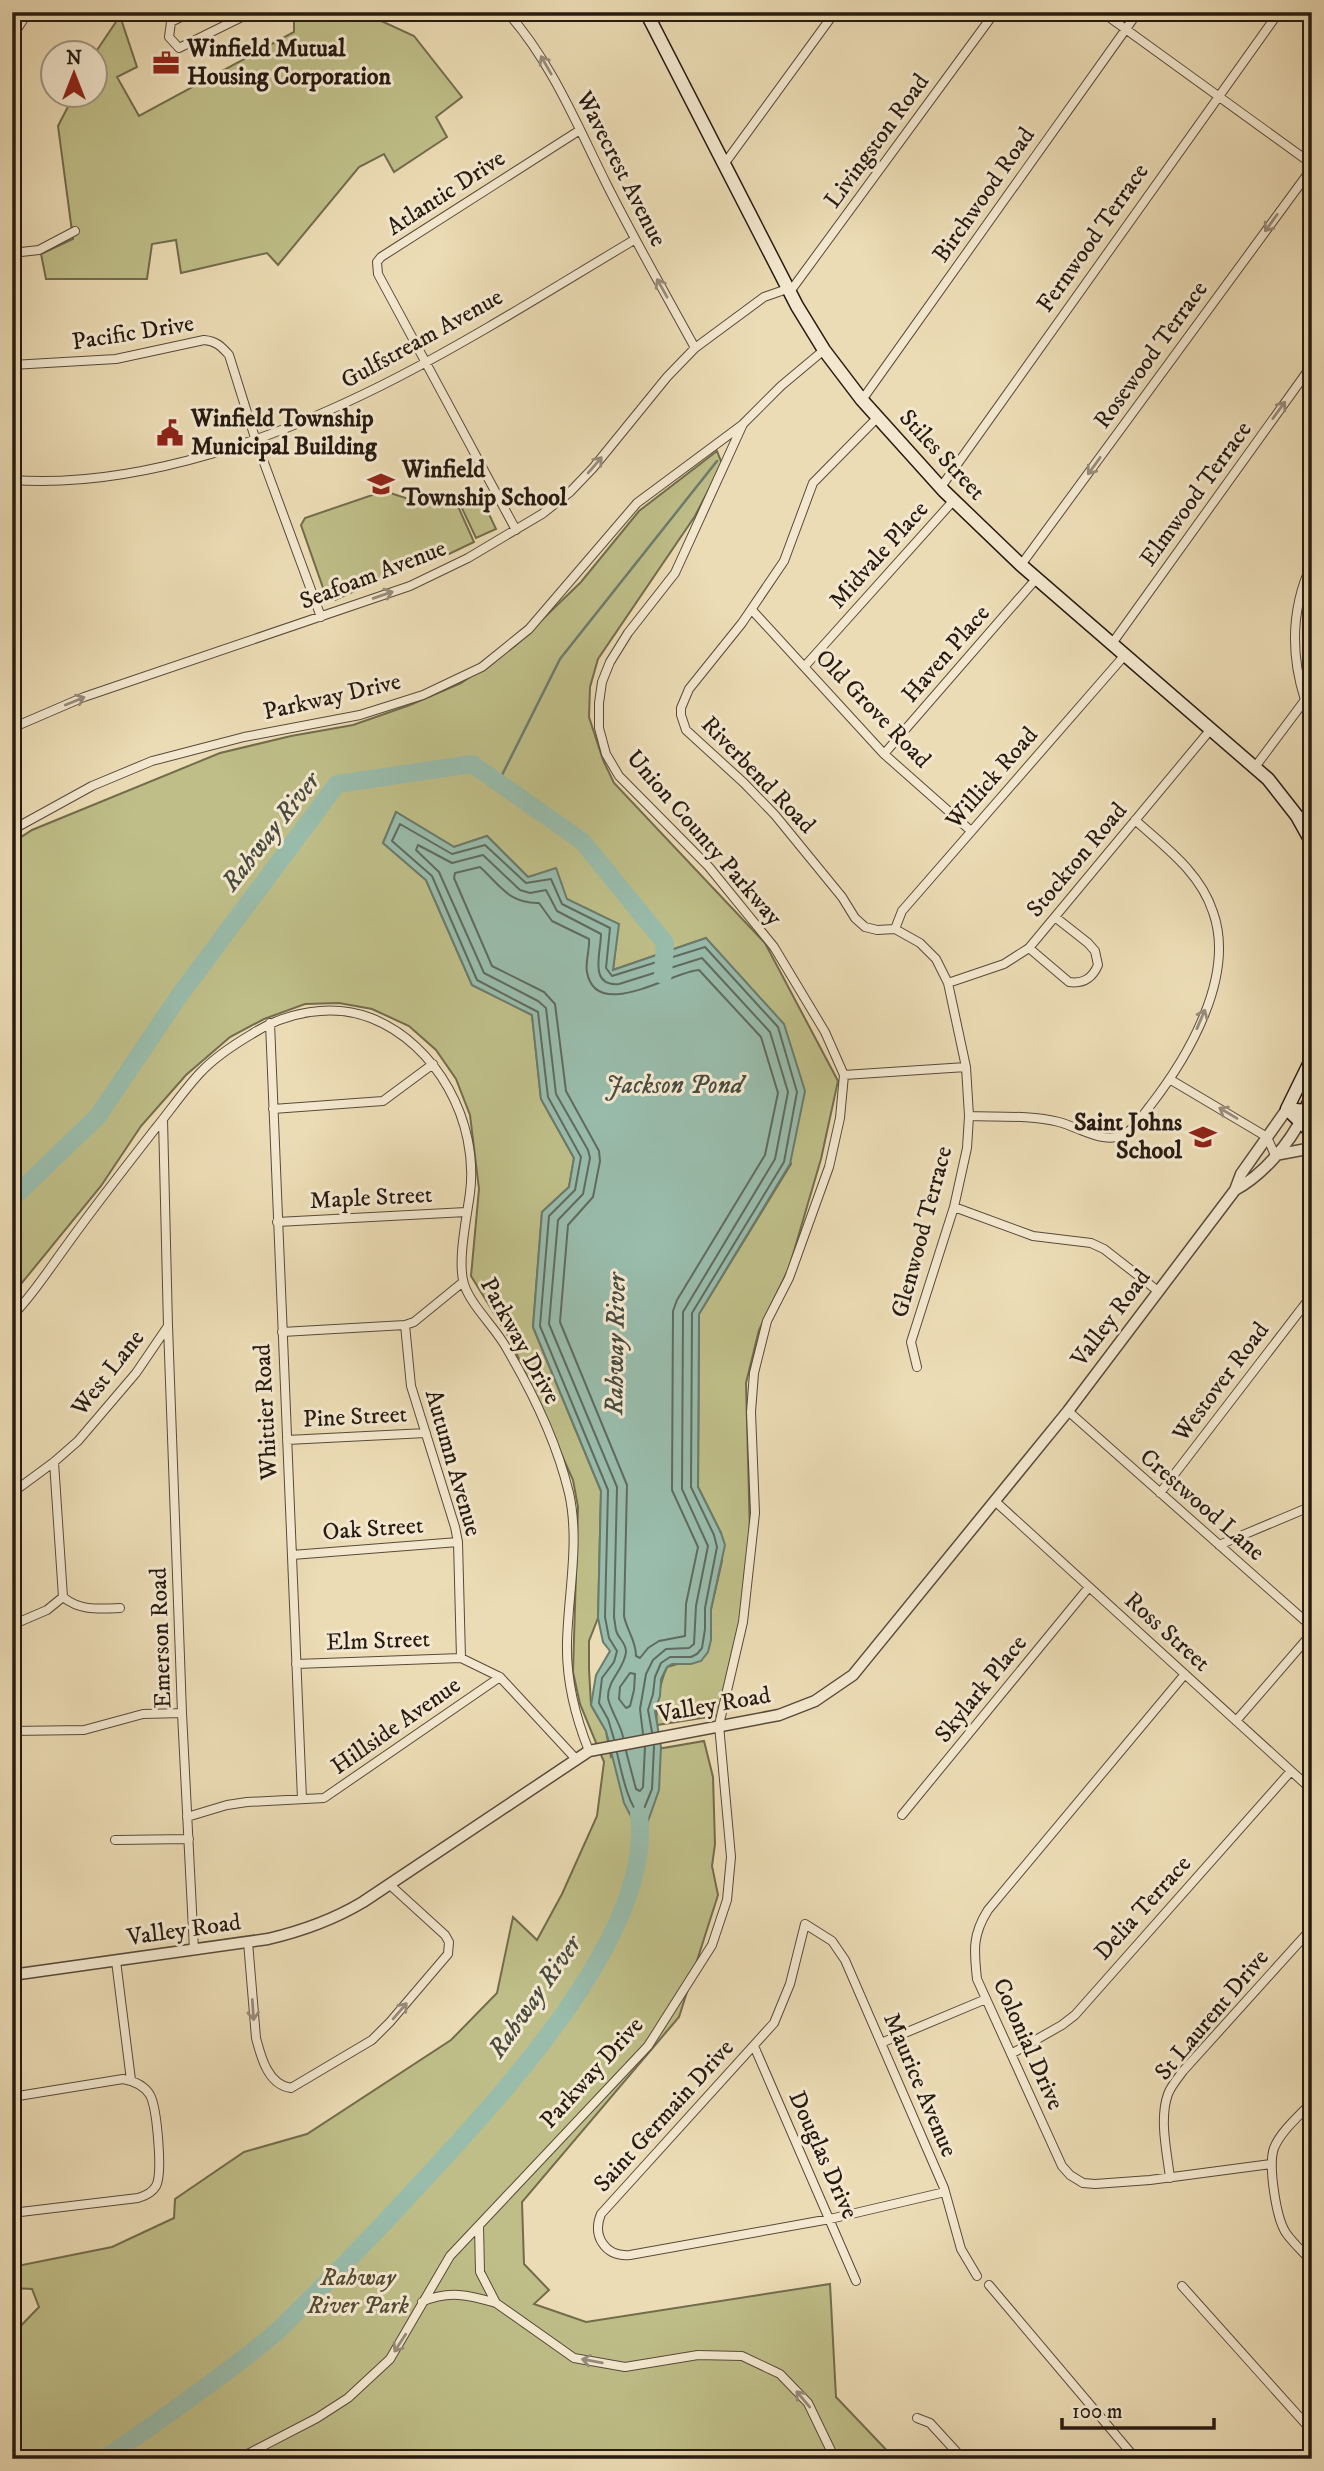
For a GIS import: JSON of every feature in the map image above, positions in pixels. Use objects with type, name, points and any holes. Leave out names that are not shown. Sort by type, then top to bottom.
[{"type":"main road","name":"Stiles Street","points":[[646,12],[788,291],[824,350],[862,400],[941,487],[1021,565],[1255,767],[1277,789],[1312,843]]},
{"type":"main road","points":[[1305,1116],[1287,1109],[1312,1058]]},
{"type":"main road","points":[[1312,1096],[1305,1116],[1312,1133]]},
{"type":"street","points":[[12,37],[28,12]]},
{"type":"street","points":[[191,12],[171,22],[169,37],[179,48],[252,12]]},
{"type":"street","name":"Wavecrest Avenue","points":[[507,12],[537,51],[580,130],[634,240],[695,348]]},
{"type":"street","points":[[725,163],[835,12]]},
{"type":"street","name":"Livingston Road","points":[[788,291],[995,12]]},
{"type":"street","points":[[1102,12],[1312,166]]},
{"type":"street","name":"Birchwood Road","points":[[862,400],[1138,12]]},
{"type":"street","name":"Fernwood Terrace","points":[[941,487],[1279,12]]},
{"type":"street","name":"Atlantic Drive","points":[[516,530],[378,274],[377,262],[580,130]]},
{"type":"street","name":"Rosewood Terrace","points":[[1021,565],[1312,166]]},
{"type":"street","points":[[12,253],[39,250],[75,231]]},
{"type":"street","name":"Gulfstream Avenue","points":[[12,480],[66,481],[146,471],[256,440],[319,416],[426,364],[634,240]]},
{"type":"street","name":"Seafoam Avenue","points":[[12,728],[84,697],[410,586],[468,558],[542,514],[585,476],[667,377],[695,348],[764,297],[788,291]]},
{"type":"street","name":"Pacific Drive","points":[[12,365],[116,359],[193,341],[213,340],[229,355],[256,440],[321,617]]},
{"type":"street","name":"Union County Parkway","points":[[719,1725],[743,1622],[755,1513],[751,1412],[754,1373],[767,1321],[789,1278],[829,1167],[840,1118],[844,1074],[825,1032],[774,947],[709,867],[619,776],[606,754],[599,728],[599,704],[602,682],[610,662],[628,633],[675,573],[743,424],[781,386],[824,350]]},
{"type":"street","name":"Elmwood Terrace","points":[[1111,645],[1312,365]]},
{"type":"street","name":"Riverbend Road","points":[[877,417],[813,483],[784,561],[752,610],[689,690],[681,708],[682,724],[775,815],[842,897],[855,918],[865,927],[895,929],[920,943],[936,960],[948,983]]},
{"type":"street","name":"Parkway Drive","points":[[12,831],[92,786],[152,761],[244,737],[360,715],[423,695],[482,667],[530,629],[636,503],[743,424]]},
{"type":"street","name":"Midvale Place","points":[[805,666],[954,500]]},
{"type":"street","points":[[1255,767],[1308,700],[1295,663],[1294,627],[1300,592],[1312,563]]},
{"type":"street","name":"Haven Place","points":[[884,754],[1036,579]]},
{"type":"street","name":"Old Grove Road","points":[[752,610],[884,754],[971,831]]},
{"type":"street","name":"Willick Road","points":[[895,929],[902,911],[1124,656]]},
{"type":"street","name":"Stockton Road","points":[[948,983],[1004,964],[1028,948],[1211,729]]},
{"type":"street","points":[[1297,816],[1312,816]]},
{"type":"street","points":[[969,1116],[1046,1119],[1092,1134],[1115,1137],[1133,1127],[1171,1080],[1209,1001],[1216,976],[1219,938],[1214,912],[1196,878],[1135,820]]},
{"type":"street","points":[[1028,948],[1069,982],[1084,982],[1091,977],[1098,965],[1095,951],[1055,916]]},
{"type":"street","name":"Glenwood Terrace","points":[[917,1367],[911,1342],[954,1208],[967,1148],[969,1116],[966,1067],[948,983]]},
{"type":"street","name":"Parkway Drive","points":[[12,1316],[201,1071],[251,1034],[270,1023],[293,1015],[318,1011],[361,1014],[399,1032],[417,1046],[433,1064],[457,1106],[466,1138],[470,1174],[463,1282],[469,1295],[507,1349],[536,1405],[569,1495],[573,1547],[568,1670],[574,1709],[595,1749]]},
{"type":"street","name":"Whittier Road","points":[[270,1023],[302,1800]]},
{"type":"street","points":[[273,1109],[383,1101],[433,1064]]},
{"type":"street","points":[[844,1074],[966,1067]]},
{"type":"street","points":[[1171,1080],[1267,1137],[1275,1155],[1312,1148]]},
{"type":"street","name":"Valley Road","points":[[12,1975],[296,1933],[356,1906],[575,1758],[595,1749],[779,1715],[815,1701],[853,1675],[996,1502],[1234,1190],[1241,1174],[1287,1109]]},
{"type":"street","name":"Valley Road","points":[[1234,1190],[1248,1183],[1275,1155],[1305,1116]]},
{"type":"street","name":"West Lane","points":[[12,1493],[78,1441],[115,1400],[168,1326],[163,1119]]},
{"type":"street","points":[[954,1208],[1033,1236],[1091,1243],[1104,1249],[1158,1291]]},
{"type":"street","name":"Maple Street","points":[[277,1222],[466,1212]]},
{"type":"street","points":[[282,1332],[405,1325],[414,1322],[463,1282]]},
{"type":"street","name":"Westover Road","points":[[1160,1493],[1312,1295]]},
{"type":"street","name":"Autumn Avenue","points":[[405,1325],[409,1374],[458,1542],[461,1658]]},
{"type":"street","name":"Emerson Road","points":[[168,1326],[182,1713],[194,1950]]},
{"type":"street","name":"Crestwood Lane","points":[[1068,1411],[1312,1627]]},
{"type":"street","name":"Pine Street","points":[[287,1440],[426,1433]]},
{"type":"street","points":[[54,1462],[63,1597],[74,1606],[120,1608]]},
{"type":"street","name":"Ross Street","points":[[996,1502],[1312,1790]]},
{"type":"street","points":[[1219,1545],[1312,1506]]},
{"type":"street","name":"Oak Street","points":[[292,1555],[458,1542]]},
{"type":"street","name":"Skylark Place","points":[[902,1815],[1089,1587]]},
{"type":"street","points":[[12,1625],[47,1610],[63,1597]]},
{"type":"street","points":[[1236,1721],[1312,1633]]},
{"type":"street","points":[[461,1658],[500,1677],[575,1758]]},
{"type":"street","name":"Elm Street","points":[[296,1664],[461,1658]]},
{"type":"street","name":"Colonial Drive","points":[[1185,1674],[981,1922],[976,1933],[978,1979],[1062,2166],[1070,2175],[1083,2183],[1095,2184],[1170,2178],[1271,2164]]},
{"type":"street","name":"Hillside Avenue","points":[[187,1817],[227,1805],[324,1798],[335,1793],[500,1677]]},
{"type":"street","points":[[12,1731],[84,1730],[143,1714],[182,1713]]},
{"type":"street","name":"Parkway Drive","points":[[238,2459],[317,2418],[362,2386],[390,2358],[450,2256],[648,2046],[712,1945],[727,1899],[732,1857],[719,1725]]},
{"type":"street","name":"Delia Terrace","points":[[1012,2054],[1075,2015],[1291,1771]]},
{"type":"street","points":[[115,1840],[189,1839]]},
{"type":"street","points":[[248,1942],[256,2038],[260,2053],[274,2080],[291,2088],[372,2040],[448,1954],[449,1942],[445,1935],[389,1884]]},
{"type":"street","name":"Maurice Avenue","points":[[805,1924],[832,1941],[845,1960],[945,2192],[961,2249],[977,2276]]},
{"type":"street","name":"Saint Germain Drive","points":[[805,1924],[783,2004],[774,2023],[601,2214],[597,2230],[599,2238],[610,2252],[630,2255],[830,2219],[945,2192]]},
{"type":"street","name":"St Laurent Drive","points":[[1170,2178],[1164,2125],[1168,2091],[1312,1928]]},
{"type":"street","points":[[116,1961],[131,2080]]},
{"type":"street","points":[[881,2043],[986,1999]]},
{"type":"street","name":"Douglas Drive","points":[[754,2046],[856,2281]]},
{"type":"street","points":[[12,2097],[116,2080],[131,2080],[146,2089],[153,2106],[159,2177],[152,2191],[138,2198],[12,2213]]},
{"type":"street","points":[[1312,2102],[1282,2135],[1274,2148],[1271,2164],[1279,2214],[1285,2232],[1312,2262]]},
{"type":"street","points":[[479,2226],[480,2272],[496,2303]]},
{"type":"street","points":[[989,2286],[1136,2459]]},
{"type":"street","points":[[1182,2286],[1312,2431]]},
{"type":"street","points":[[422,2302],[448,2293],[496,2303],[574,2358],[625,2367],[698,2355],[742,2356],[780,2374],[808,2403],[835,2459]]},
{"type":"street","points":[[917,2418],[930,2423],[963,2459]]},
{"type":"green space","points":[[294,12],[362,12],[414,36],[462,97],[436,117],[447,137],[394,172],[384,154],[359,167],[278,265],[267,253],[181,273],[176,240],[152,244],[147,279],[46,279],[41,254],[73,239],[58,126],[67,108],[108,108],[108,38],[105,38],[120,16],[137,67],[117,77],[139,116],[294,32]]},
{"type":"green space","name":"Rahway River Park","points":[[717,451],[722,464],[695,516],[598,659],[590,687],[589,717],[603,760],[614,783],[765,943],[838,1081],[821,1159],[789,1268],[759,1330],[746,1383],[750,1534],[742,1622],[720,1715],[657,1725],[659,1695],[667,1667],[677,1664],[711,1640],[711,1609],[722,1561],[721,1533],[698,1487],[699,1314],[791,1164],[706,938],[613,970],[618,924],[528,877],[487,836],[454,847],[396,812],[383,843],[426,880],[472,985],[532,1015],[541,1099],[574,1158],[569,1187],[542,1212],[533,1327],[601,1491],[598,1618],[589,1641],[591,1705],[606,1731],[611,1757],[704,1741],[713,1777],[715,1844],[712,1866],[718,1895],[679,2017],[522,2202],[524,2264],[549,2290],[534,2304],[586,2322],[830,2284],[836,2397],[895,2459],[12,2459],[12,2335],[39,2307],[32,2289],[12,2288],[12,2267],[112,2247],[174,2218],[175,2199],[244,2152],[307,2134],[451,2040],[497,1993],[513,1917],[537,1940],[562,1894],[597,1816],[604,1762],[580,1704],[573,1672],[578,1507],[573,1480],[510,1339],[471,1276],[479,1189],[470,1115],[456,1079],[436,1050],[409,1026],[372,1009],[339,1003],[305,1004],[264,1019],[230,1037],[186,1075],[141,1126],[101,1186],[12,1295],[12,843],[32,830],[220,753],[353,725],[461,683],[516,645],[581,582],[639,511]]},
{"type":"green space","points":[[384,491],[427,505],[452,493],[474,542],[449,554],[446,550],[335,600],[327,599],[301,525],[305,518]]},
{"type":"green space","points":[[480,495],[496,529],[476,538],[460,504]]},
{"type":"water","name":"Jackson Pond","points":[[396,812],[454,847],[487,836],[528,877],[556,868],[567,899],[619,924],[613,970],[706,938],[784,1024],[805,1091],[790,1164],[699,1314],[698,1487],[725,1545],[711,1609],[711,1640],[708,1652],[701,1661],[672,1664],[667,1667],[661,1679],[660,1696],[655,1711],[661,1747],[659,1790],[642,1838],[624,1803],[606,1731],[591,1705],[596,1675],[610,1651],[603,1642],[598,1618],[601,1491],[533,1327],[542,1212],[569,1187],[574,1158],[541,1099],[532,1015],[472,985],[426,880],[383,843]]},
{"type":"waterway","points":[[498,783],[560,659],[717,461]]},
{"type":"waterway","name":"Rahway River","points":[[12,1199],[98,1116],[179,996],[337,784],[472,764],[582,841],[665,943],[663,975]]},
{"type":"waterway","name":"Rahway River","points":[[104,2459],[207,2386],[277,2331],[396,2210],[521,2070],[560,2019],[594,1967],[621,1914],[637,1863],[639,1815]]},
{"type":"place","name":"Winfield Mutual Housing Corporation","points":[[166,63]]},
{"type":"place","name":"Winfield Township Municipal Building","points":[[170,433]]},
{"type":"place","name":"Winfield Township School","points":[[381,484]]},
{"type":"place","name":"Saint Johns School","points":[[1203,1137]]}]
